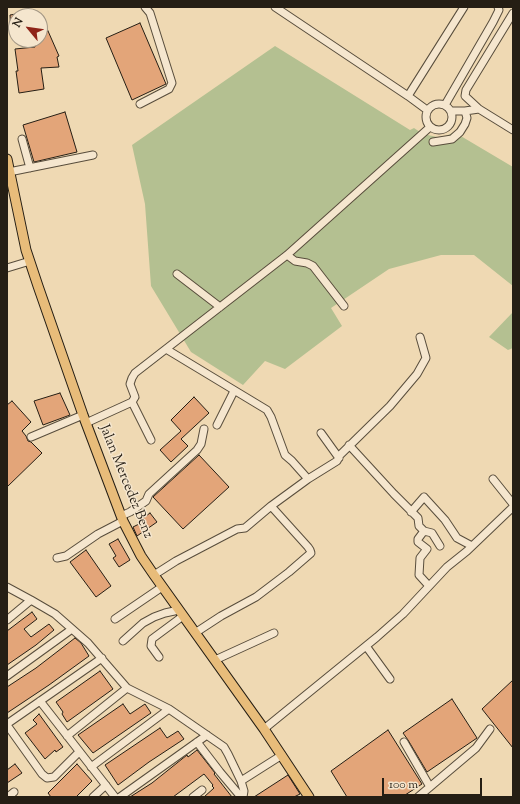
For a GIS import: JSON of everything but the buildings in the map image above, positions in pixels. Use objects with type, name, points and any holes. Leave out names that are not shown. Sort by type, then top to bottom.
[{"type":"main road","name":"Jalan Mercedez Benz","points":[[7,159],[26,250],[84,419],[122,518],[141,556],[264,729],[309,797]]},
{"type":"street","points":[[140,104],[169,89],[172,82],[150,13],[145,7]]},
{"type":"street","points":[[275,7],[428,110]]},
{"type":"street","points":[[408,96],[464,7]]},
{"type":"street","points":[[479,109],[465,111],[448,108],[439,104],[432,105],[428,110],[426,122],[430,127],[438,131],[447,128],[452,120],[448,108],[499,10],[498,7]]},
{"type":"street","points":[[513,13],[466,90],[465,96],[479,109],[513,130]]},
{"type":"street","points":[[433,142],[452,139],[460,132],[467,118],[465,111]]},
{"type":"street","points":[[31,437],[132,402],[135,397],[130,384],[135,373],[287,255],[430,127]]},
{"type":"street","points":[[22,139],[30,168]]},
{"type":"street","points":[[9,172],[93,154]]},
{"type":"street","points":[[287,255],[295,261],[307,263],[313,266],[344,306]]},
{"type":"street","points":[[7,268],[30,261]]},
{"type":"street","points":[[177,274],[220,308]]},
{"type":"street","points":[[154,575],[176,561],[237,529],[245,528],[271,506],[323,471],[339,458],[339,456],[349,445],[390,406],[420,370],[426,358],[420,338]]},
{"type":"street","points":[[166,350],[267,410],[285,455],[308,480]]},
{"type":"street","points":[[216,425],[234,391]]},
{"type":"street","points":[[132,402],[151,440]]},
{"type":"street","points":[[57,558],[66,556],[146,501],[149,494],[197,450],[201,444],[204,429]]},
{"type":"street","points":[[321,433],[339,458]]},
{"type":"street","points":[[349,445],[418,518],[419,526],[424,531],[432,533],[440,546]]},
{"type":"street","points":[[493,480],[513,504]]},
{"type":"street","points":[[411,512],[424,497],[445,520],[457,538],[472,546]]},
{"type":"street","points":[[195,633],[221,616],[256,597],[309,555],[310,550],[271,506]]},
{"type":"street","points":[[264,729],[403,614],[447,567],[472,546],[513,507]]},
{"type":"street","points":[[424,531],[418,539],[418,542],[427,549],[420,558],[419,569],[420,574],[429,586]]},
{"type":"street","points":[[115,619],[162,587]]},
{"type":"street","points":[[9,591],[31,600],[55,614],[88,643],[127,688],[169,709],[217,742],[226,751],[241,781],[244,791],[242,797]]},
{"type":"street","points":[[7,620],[31,600]]},
{"type":"street","points":[[123,641],[143,623],[154,617],[165,613],[181,613]]},
{"type":"street","points":[[159,657],[151,646],[152,639],[181,613]]},
{"type":"street","points":[[7,676],[72,629]]},
{"type":"street","points":[[215,660],[274,633]]},
{"type":"street","points":[[366,646],[390,679]]},
{"type":"street","points":[[79,752],[54,777],[47,778],[42,774],[7,724],[102,658]]},
{"type":"street","points":[[67,736],[127,688]]},
{"type":"street","points":[[40,701],[115,797]]},
{"type":"street","points":[[91,767],[169,709]]},
{"type":"street","points":[[418,797],[476,748],[490,729]]},
{"type":"street","points":[[120,797],[207,735]]},
{"type":"street","points":[[197,742],[242,797]]},
{"type":"street","points":[[404,742],[430,787]]},
{"type":"street","points":[[241,781],[282,755]]},
{"type":"street","points":[[93,797],[106,785]]},
{"type":"street","points":[[193,797],[202,790]]},
{"type":"street","points":[[8,797],[14,792]]},
{"type":"green space","points":[[275,46],[410,130],[414,128],[423,134],[442,138],[454,132],[513,167],[513,286],[474,255],[441,255],[389,269],[331,308],[342,326],[285,369],[265,361],[243,385],[191,352],[151,286],[145,204],[132,145]]},
{"type":"green space","points":[[513,312],[513,348],[508,350],[489,337]]}]
